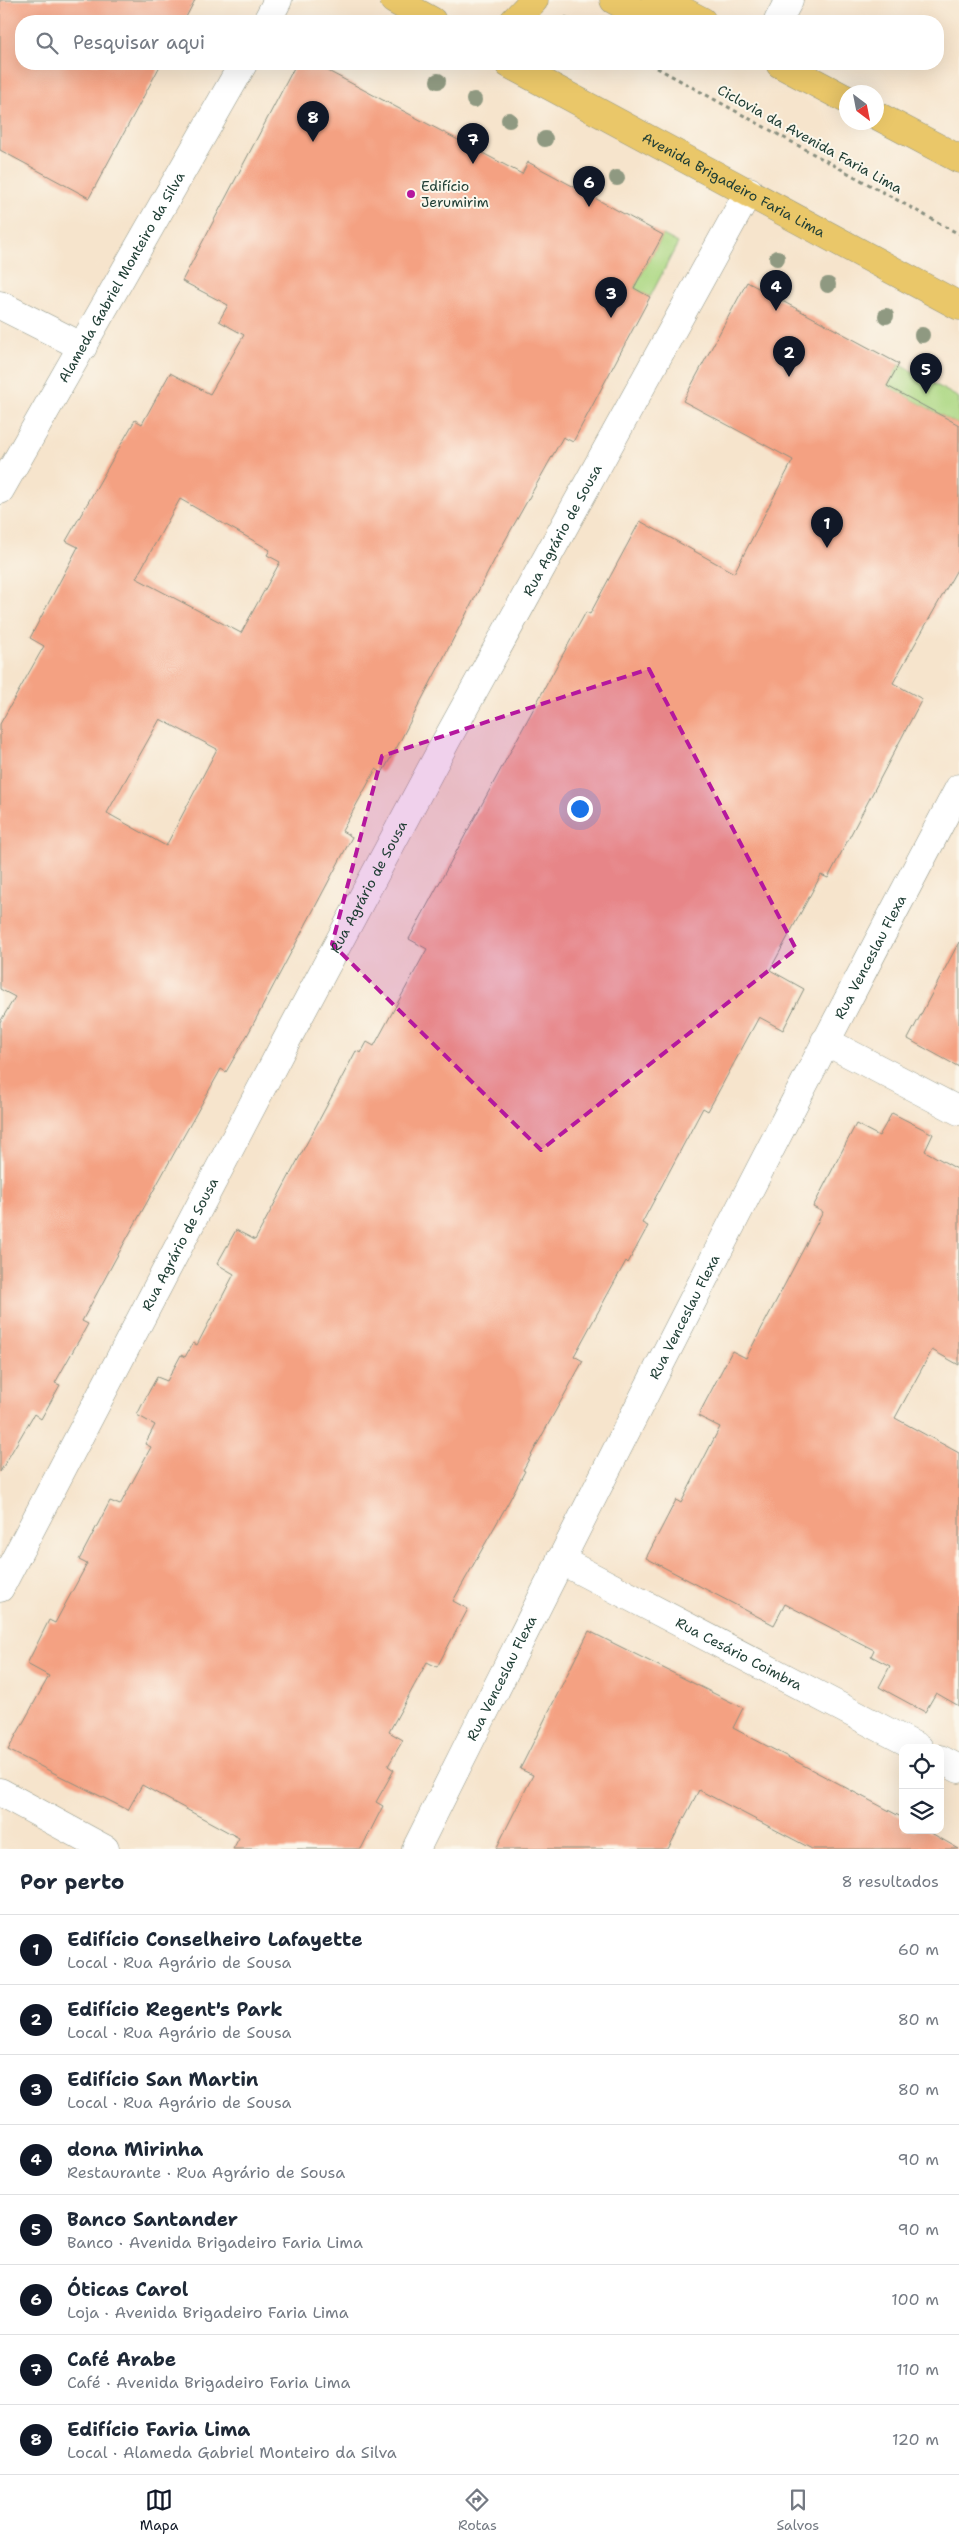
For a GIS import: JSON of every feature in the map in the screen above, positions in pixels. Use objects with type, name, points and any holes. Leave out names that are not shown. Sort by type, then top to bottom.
[{"type":"highway","points":[[394,0],[421,15]]},
{"type":"highway","points":[[520,15],[534,0]]},
{"type":"highway","points":[[614,0],[638,13],[668,3],[691,15]]},
{"type":"highway","name":"Avenida Brigadeiro Faria Lima","points":[[520,70],[749,191],[959,306]]},
{"type":"highway","points":[[791,70],[839,95]]},
{"type":"highway","points":[[884,119],[959,159]]},
{"type":"street","points":[[270,15],[278,0]]},
{"type":"street","points":[[781,15],[789,0]]},
{"type":"street","name":"Alameda Gabriel Monteiro da Silva","points":[[0,490],[240,70]]},
{"type":"street","name":"Rua Agrário de Sousa","points":[[0,1588],[284,1042],[446,741],[749,191]]},
{"type":"street","points":[[0,304],[83,347]]},
{"type":"street","name":"Rua Venceslau Flexa","points":[[416,1849],[560,1560],[825,1041],[959,788]]},
{"type":"street","points":[[825,1041],[959,1111]]},
{"type":"street","name":"Rua Cesário Coimbra","points":[[560,1560],[911,1744]]},
{"type":"street","points":[[944,1761],[959,1769]]},
{"type":"street","points":[[0,1792],[105,1849]]},
{"type":"path","name":"Ciclovia da Avenida Faria Lima","points":[[661,70],[959,234]]},
{"type":"highlighted area","points":[[649,669],[796,949],[541,1150],[332,944],[382,756]]},
{"type":"green space","points":[[663,235],[678,243],[650,297],[634,288]]},
{"type":"green space","points":[[899,364],[959,398],[959,425],[887,386]]},
{"type":"building","points":[[0,0],[195,0],[187,15],[15,15],[15,70],[158,70],[89,198],[0,150]]},
{"type":"building","points":[[293,70],[326,70],[522,174],[528,162],[663,235],[634,288],[650,297],[573,442],[563,437],[497,555],[397,747],[382,773],[376,769],[342,831],[352,837],[249,1032],[226,1072],[221,1069],[82,1321],[88,1324],[55,1383],[60,1385],[41,1419],[34,1414],[0,1472],[0,1022],[15,997],[0,989],[0,724],[44,646],[30,638],[78,547],[66,541],[135,420],[142,424],[170,373],[210,394],[244,335],[219,321],[228,305],[182,281]],"holes":[[[180,499],[270,550],[267,555],[280,562],[241,633],[136,578]],[[160,719],[217,749],[166,846],[107,813]]]},
{"type":"building","points":[[747,282],[899,364],[887,386],[959,425],[959,566],[893,683],[922,699],[828,878],[821,875],[770,970],[804,989],[783,1030],[759,1017],[708,1111],[703,1108],[642,1223],[648,1226],[628,1263],[626,1261],[574,1356],[583,1361],[523,1470],[525,1471],[508,1503],[453,1601],[468,1609],[437,1667],[427,1662],[389,1732],[403,1740],[388,1766],[394,1770],[376,1802],[383,1806],[361,1849],[233,1849],[239,1838],[142,1785],[128,1810],[8,1750],[49,1676],[27,1664],[49,1620],[55,1623],[87,1564],[79,1560],[110,1501],[120,1505],[151,1447],[145,1444],[155,1425],[137,1415],[146,1397],[157,1377],[167,1381],[181,1355],[185,1357],[193,1343],[197,1345],[234,1274],[217,1264],[236,1230],[255,1240],[356,1051],[361,1053],[367,1042],[374,1046],[427,949],[409,939],[586,612],[590,614],[640,521],[734,573],[793,460],[683,401]]},
{"type":"building","points":[[959,942],[959,1067],[908,1039]]},
{"type":"building","points":[[892,1113],[933,1134],[925,1151],[959,1170],[959,1365],[932,1350],[895,1418],[959,1453],[959,1706],[936,1693],[925,1712],[879,1687],[890,1666],[871,1656],[874,1650],[785,1604],[774,1625],[646,1558],[676,1500],[681,1503],[720,1427],[698,1416],[732,1351],[746,1358],[823,1212],[813,1207],[856,1124],[879,1136]]},
{"type":"building","points":[[589,1631],[743,1708],[733,1728],[899,1816],[899,1834],[933,1834],[959,1849],[812,1849],[699,1790],[668,1849],[496,1849],[533,1775],[520,1769]]},
{"type":"place","name":"Edifício Faria Lima","points":[[313,142]]},
{"type":"place","name":"Café Arabe","points":[[473,164]]},
{"type":"place","name":"Edifício Jerumirim","points":[[411,194]]},
{"type":"place","name":"Óticas Carol","points":[[589,207]]},
{"type":"place","name":"dona Mirinha","points":[[776,311]]},
{"type":"place","name":"Edifício San Martin","points":[[611,318]]},
{"type":"place","name":"Edifício Regent's Park","points":[[789,377]]},
{"type":"place","name":"Banco Santander","points":[[926,394]]},
{"type":"place","name":"Edifício Conselheiro Lafayette","points":[[827,548]]}]
